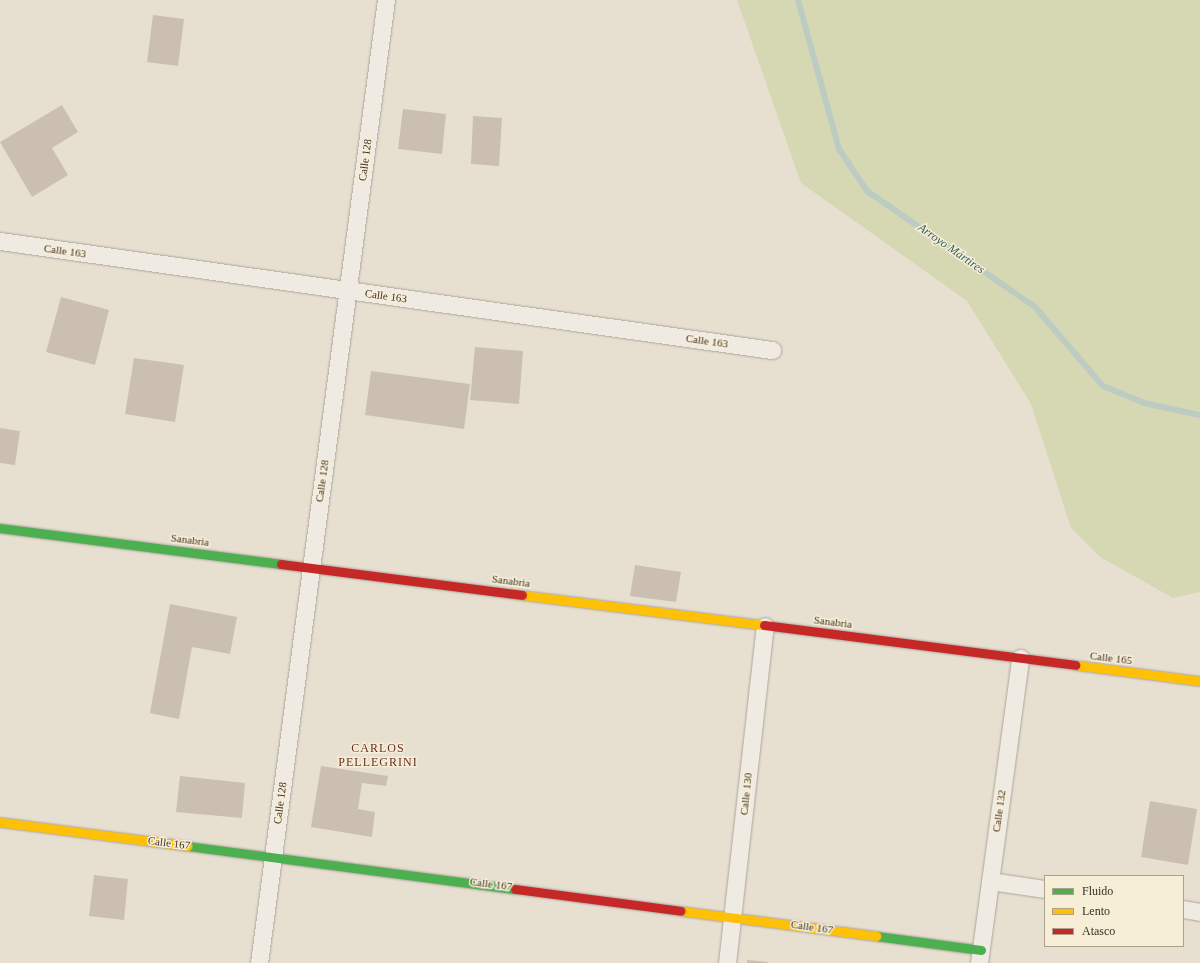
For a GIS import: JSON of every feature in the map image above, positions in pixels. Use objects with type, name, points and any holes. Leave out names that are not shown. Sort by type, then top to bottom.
[{"type":"street","name":"Calle 128","points":[[259,963],[386,0]]},
{"type":"street","name":"Calle 163","points":[[0,241],[772,350]]},
{"type":"street","name":"Sanabria","points":[[0,528],[1020,658]]},
{"type":"street","name":"Calle 130","points":[[727,963],[765,626]]},
{"type":"street","name":"Calle 165","points":[[1020,658],[1200,681]]},
{"type":"street","name":"Calle 132","points":[[980,956],[1020,658]]},
{"type":"street","name":"Calle 167","points":[[0,822],[273,855],[732,916],[980,956]]},
{"type":"street","points":[[990,881],[1044,889]]},
{"type":"street","points":[[1184,909],[1200,912]]},
{"type":"green space","points":[[737,0],[1200,0],[1200,592],[1173,598],[1100,557],[1071,528],[1031,404],[967,301],[801,183]]},
{"type":"building","points":[[153,15],[184,19],[178,66],[147,62]]},
{"type":"building","points":[[62,105],[78,132],[52,148],[68,175],[32,197],[0,142]]},
{"type":"building","points":[[403,109],[446,114],[442,154],[398,149]]},
{"type":"building","points":[[473,116],[502,118],[499,166],[471,164]]},
{"type":"building","points":[[61,297],[109,310],[95,365],[46,352]]},
{"type":"building","points":[[475,347],[523,351],[519,404],[470,400]]},
{"type":"building","points":[[134,358],[184,365],[175,422],[125,414]]},
{"type":"building","points":[[371,371],[470,384],[464,429],[365,415]]},
{"type":"building","points":[[0,428],[20,431],[15,465],[0,463]]},
{"type":"building","points":[[635,565],[681,572],[676,602],[630,596]]},
{"type":"building","points":[[170,604],[237,617],[230,654],[192,647],[179,719],[150,713]]},
{"type":"building","points":[[321,766],[388,776],[386,786],[362,783],[358,809],[375,812],[372,837],[311,827]]},
{"type":"building","points":[[180,776],[245,783],[242,818],[176,812]]},
{"type":"building","points":[[1150,801],[1197,809],[1188,865],[1141,857]]},
{"type":"building","points":[[94,875],[128,879],[124,920],[89,916]]},
{"type":"building","points":[[747,960],[768,962],[768,963],[747,963]]},
{"type":"waterway","name":"Arroyo Mártires","points":[[798,0],[839,149],[867,191],[1035,307],[1103,386],[1144,403],[1200,415]]},
{"type":"traffic: fast","points":[[0,528],[281,564]]},
{"type":"traffic: fast","points":[[187,846],[515,889]]},
{"type":"traffic: fast","points":[[876,936],[981,950]]},
{"type":"traffic: slow","points":[[522,595],[764,625]]},
{"type":"traffic: slow","points":[[1075,665],[1200,681]]},
{"type":"traffic: slow","points":[[0,822],[187,846]]},
{"type":"traffic: slow","points":[[681,911],[876,936]]},
{"type":"traffic: jam","points":[[281,564],[522,595]]},
{"type":"traffic: jam","points":[[764,625],[1075,665]]},
{"type":"traffic: jam","points":[[515,889],[681,911]]},
{"type":"district","name":"CARLOS PELLEGRINI","points":[[378,756]]}]
